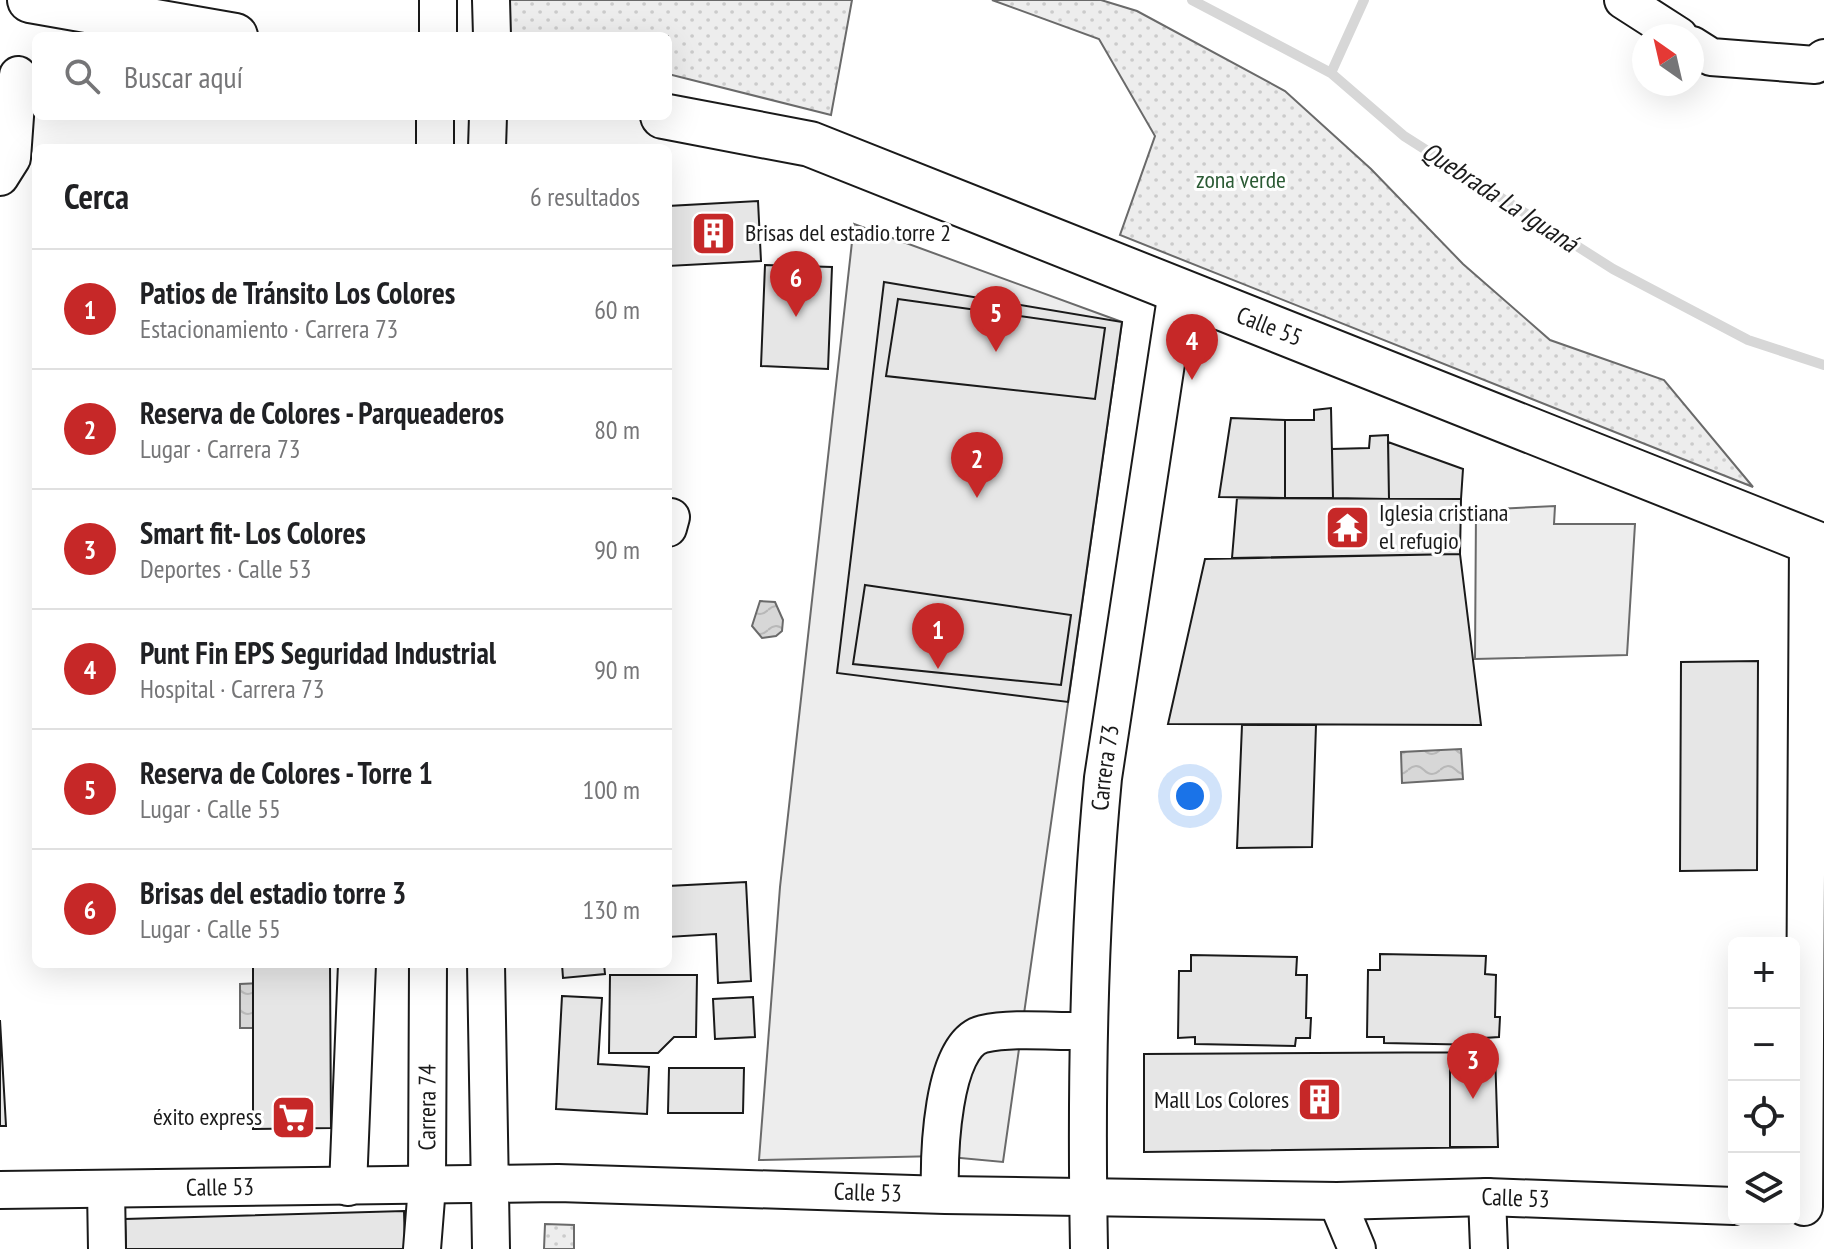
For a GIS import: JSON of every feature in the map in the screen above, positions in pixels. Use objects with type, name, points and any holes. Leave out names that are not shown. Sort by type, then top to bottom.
[{"type":"highway","points":[[30,0],[212,32]]},
{"type":"highway","name":"Calle 55","points":[[672,118],[810,144],[1816,545]]},
{"type":"street","points":[[438,0],[438,32]]},
{"type":"street","points":[[491,0],[492,32]]},
{"type":"street","points":[[1623,0],[1660,24]]},
{"type":"street","points":[[1704,53],[1711,57],[1815,65],[1824,58]]},
{"type":"street","points":[[0,177],[12,158],[18,75]]},
{"type":"street","points":[[435,120],[435,144]]},
{"type":"street","points":[[487,144],[488,120]]},
{"type":"street","name":"Carrera 73","points":[[1089,1249],[1088,1031],[1095,858],[1103,778],[1177,291]]},
{"type":"street","points":[[1807,1207],[1816,882],[1816,545]]},
{"type":"street","points":[[348,1187],[357,968]]},
{"type":"street","name":"Carrera 74","points":[[422,1249],[427,1186],[428,968]]},
{"type":"street","points":[[486,968],[491,1249]]},
{"type":"street","points":[[940,1193],[940,1144],[953,1072],[961,1050],[981,1034],[1088,1031]]},
{"type":"street","name":"Calle 53","points":[[0,1190],[492,1184],[1337,1201],[1487,1197],[1728,1206]]},
{"type":"street","points":[[106,1189],[107,1249]]},
{"type":"street","points":[[1487,1197],[1489,1249]]},
{"type":"street","points":[[1337,1201],[1357,1249]]},
{"type":"shaded area","points":[[854,224],[1122,322],[1003,1162],[939,1156],[759,1160],[780,887]]},
{"type":"shaded area","points":[[1555,506],[1554,524],[1635,524],[1627,655],[1475,659],[1476,510]]},
{"type":"green space","points":[[509,0],[852,0],[831,115],[672,75],[672,32],[508,32]]},
{"type":"green space","name":"zona verde","points":[[992,0],[1101,0],[1137,11],[1285,91],[1371,169],[1463,264],[1550,340],[1664,380],[1753,487],[1120,235],[1155,136],[1099,39]]},
{"type":"green space","points":[[545,1224],[574,1225],[574,1249],[544,1249]]},
{"type":"water","points":[[760,601],[775,602],[783,620],[782,631],[776,636],[762,638],[752,626]]},
{"type":"water","points":[[1461,749],[1463,779],[1402,783],[1401,752]]},
{"type":"water","points":[[261,983],[261,1028],[240,1028],[240,984]]},
{"type":"building","name":"Brisas del estadio torre 2","points":[[758,201],[761,261],[672,266],[672,206]]},
{"type":"building","points":[[765,265],[832,267],[828,369],[761,366]]},
{"type":"building","points":[[884,282],[1122,322],[1068,702],[837,673]]},
{"type":"building","points":[[898,299],[1105,328],[1095,399],[886,376]]},
{"type":"building","points":[[1331,408],[1333,498],[1285,498],[1285,420],[1314,420],[1314,410]]},
{"type":"building","points":[[1231,418],[1285,420],[1285,498],[1219,497]]},
{"type":"building","points":[[1388,435],[1389,499],[1333,498],[1332,449],[1369,448],[1370,436]]},
{"type":"building","points":[[1388,442],[1463,469],[1461,499],[1389,499]]},
{"type":"building","name":"Iglesia cristiana el refugio","points":[[1237,498],[1461,499],[1460,554],[1232,558]]},
{"type":"building","points":[[1460,554],[1481,725],[1168,724],[1205,559]]},
{"type":"building","points":[[865,585],[1071,615],[1061,685],[853,664]]},
{"type":"building","points":[[1758,661],[1757,870],[1680,871],[1681,662]]},
{"type":"building","points":[[1242,725],[1316,725],[1312,847],[1237,848]]},
{"type":"building","points":[[746,882],[751,981],[718,983],[716,934],[672,937],[672,886]]},
{"type":"building","points":[[1380,954],[1486,956],[1485,974],[1496,975],[1495,1017],[1500,1017],[1499,1037],[1484,1038],[1484,1045],[1384,1043],[1384,1037],[1367,1037],[1368,970],[1380,970]]},
{"type":"building","points":[[1191,955],[1297,957],[1296,975],[1307,975],[1306,1018],[1311,1018],[1310,1038],[1296,1038],[1295,1046],[1195,1044],[1195,1037],[1178,1038],[1179,971],[1191,971]]},
{"type":"building","points":[[253,968],[330,968],[331,1128],[253,1129]]},
{"type":"building","points":[[562,968],[604,968],[605,974],[563,978]]},
{"type":"building","points":[[610,975],[697,975],[696,1037],[674,1037],[658,1053],[609,1053]]},
{"type":"building","points":[[562,996],[602,998],[598,1064],[649,1067],[647,1114],[556,1109]]},
{"type":"building","points":[[753,997],[755,1037],[715,1039],[713,999]]},
{"type":"building","points":[[0,1020],[6,1126],[0,1126]]},
{"type":"building","points":[[1450,1052],[1495,1052],[1498,1147],[1450,1147]]},
{"type":"building","name":"Mall Los Colores","points":[[1495,1052],[1498,1147],[1144,1152],[1144,1054]]},
{"type":"building","points":[[669,1068],[744,1068],[743,1113],[668,1113]]},
{"type":"building","points":[[404,1211],[405,1249],[126,1249],[125,1219]]},
{"type":"waterway","name":"Quebrada La Iguaná","points":[[1192,0],[1331,73],[1404,136],[1613,269],[1748,340],[1824,365]]},
{"type":"waterway","points":[[1331,73],[1364,0]]},
{"type":"place","name":"Brisas del estadio torre 2","points":[[714,233]]},
{"type":"place","name":"Brisas del estadio torre 3","points":[[796,317]]},
{"type":"place","name":"Reserva de Colores - Torre 1","points":[[996,352]]},
{"type":"place","name":"Punt Fin EPS Seguridad Industrial","points":[[1192,380]]},
{"type":"place","name":"Reserva de Colores - Parqueaderos","points":[[977,498]]},
{"type":"place","name":"Iglesia cristiana el refugio","points":[[1348,527]]},
{"type":"place","name":"Patios de Tránsito Los Colores","points":[[938,669]]},
{"type":"place","name":"Smart fit- Los Colores","points":[[1473,1099]]},
{"type":"place","name":"Mall Los Colores","points":[[1320,1100]]},
{"type":"place","name":"éxito express","points":[[293,1117]]}]
